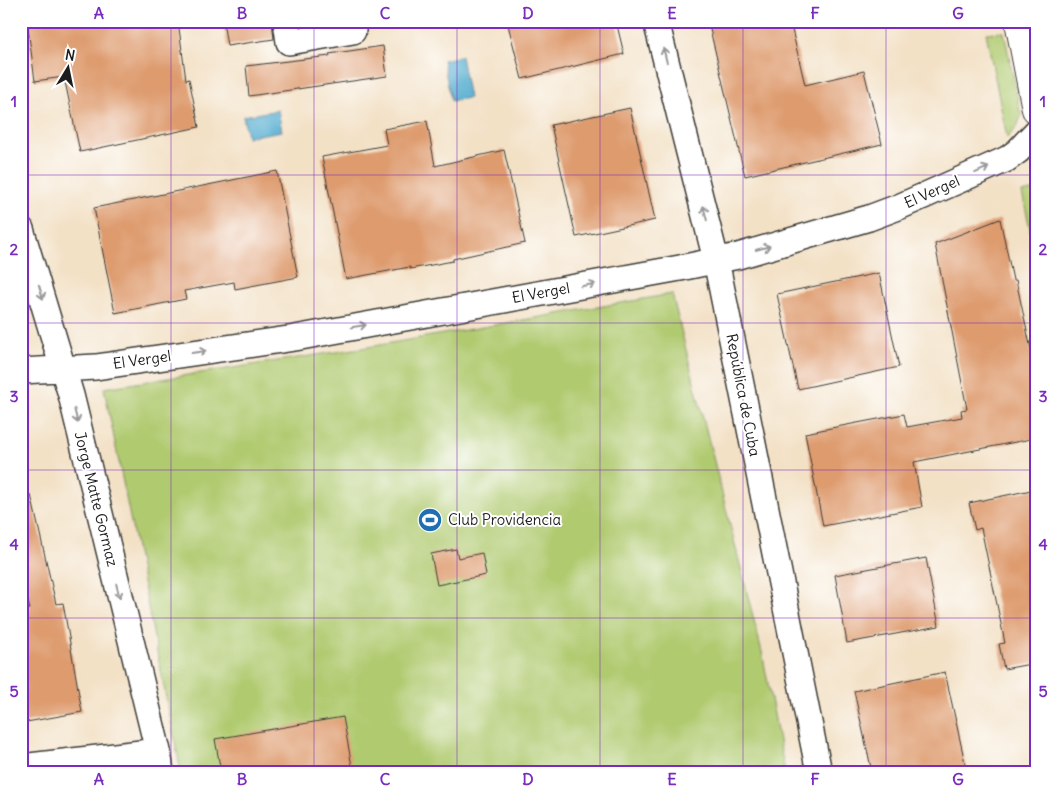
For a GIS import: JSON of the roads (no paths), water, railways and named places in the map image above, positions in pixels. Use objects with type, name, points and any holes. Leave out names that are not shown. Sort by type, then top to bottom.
[{"type":"street","points":[[286,21],[289,42],[353,31],[351,21]]},
{"type":"street","name":"República de Cuba","points":[[656,21],[716,260],[819,772]]},
{"type":"street","points":[[1018,21],[1036,109]]},
{"type":"street","name":"El Vergel","points":[[21,370],[96,367],[295,338],[738,256],[860,221],[901,206],[1007,158],[1018,151],[1036,132]]},
{"type":"street","name":"Jorge Matte Gormaz","points":[[21,229],[64,368],[159,761]]},
{"type":"street","points":[[21,767],[159,761]]},
{"type":"water","points":[[461,56],[469,98],[451,101],[443,60]]},
{"type":"water","points":[[278,110],[282,131],[247,137],[243,116]]},
{"type":"place","name":"Club Providencia","points":[[430,520]]}]
